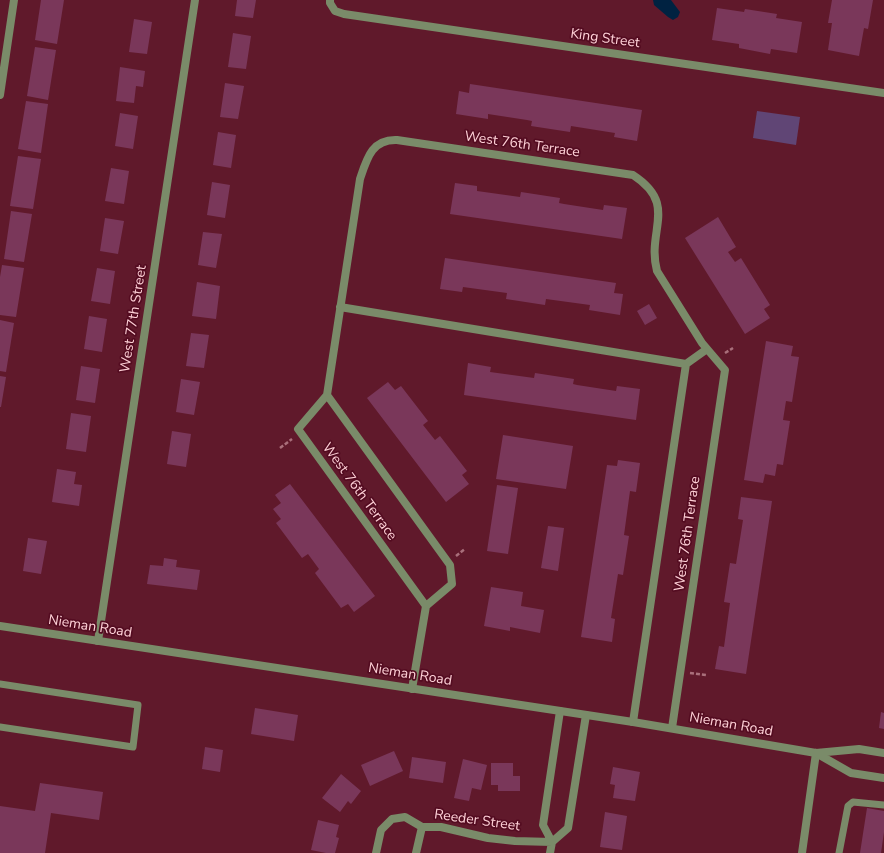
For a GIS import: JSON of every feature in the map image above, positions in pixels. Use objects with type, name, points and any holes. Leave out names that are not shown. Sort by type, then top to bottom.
[{"type":"street","points":[[0,95],[14,0]]},
{"type":"street","name":"West 77th Street","points":[[98,641],[195,0]]},
{"type":"street","name":"King Street","points":[[330,0],[330,3],[335,11],[344,14],[884,93]]},
{"type":"street","name":"West 76th Terrace","points":[[327,395],[360,179],[372,151],[380,143],[388,140],[398,140],[633,175],[642,181],[653,192],[658,202],[654,261],[657,271],[707,349],[725,370],[672,728]]},
{"type":"street","points":[[340,307],[686,364],[707,349]]},
{"type":"street","name":"West 76th Terrace","points":[[633,722],[686,364]]},
{"type":"street","points":[[301,433],[298,429],[327,395],[450,565],[452,584],[426,606],[412,689]]},
{"type":"street","name":"West 76th Terrace","points":[[301,433],[426,606]]},
{"type":"street","name":"Nieman Road","points":[[0,626],[586,714],[816,752],[859,750],[884,753]]},
{"type":"street","points":[[550,853],[552,842],[543,825],[560,711]]},
{"type":"street","points":[[552,842],[568,828],[586,714]]},
{"type":"street","points":[[802,853],[816,752]]},
{"type":"street","name":"Nieman Road","points":[[816,752],[851,773],[884,778]]},
{"type":"street","name":"Reeder Street","points":[[376,853],[381,830],[392,819],[405,817],[422,827],[441,826],[495,839],[552,842]]},
{"type":"street","name":"Reeder Street","points":[[416,853],[422,827]]},
{"type":"lane","points":[[0,684],[138,704],[132,747],[0,727]]},
{"type":"lane","points":[[839,853],[848,806],[853,802],[884,804]]},
{"type":"path","points":[[280,448],[301,433]]},
{"type":"path","points":[[681,672],[706,675]]},
{"type":"shaded area","points":[[757,111],[800,117],[796,145],[753,138]]},
{"type":"water","points":[[653,0],[671,0],[680,12],[678,17],[673,20],[668,17],[654,5]]},
{"type":"building","points":[[41,0],[64,0],[57,44],[35,40]]},
{"type":"building","points":[[237,0],[256,0],[253,18],[235,16]]},
{"type":"building","points":[[832,0],[873,0],[868,29],[864,28],[859,56],[828,50],[832,23],[828,23]]},
{"type":"building","points":[[717,8],[744,12],[745,9],[777,14],[776,18],[802,22],[797,53],[771,49],[770,54],[739,48],[739,44],[712,40]]},
{"type":"building","points":[[134,19],[152,22],[147,54],[129,52]]},
{"type":"building","points":[[233,33],[251,36],[246,69],[228,67]]},
{"type":"building","points":[[35,47],[56,50],[48,100],[27,96]]},
{"type":"building","points":[[120,67],[145,71],[143,87],[136,86],[134,103],[116,101]]},
{"type":"building","points":[[225,83],[244,86],[238,119],[220,117]]},
{"type":"building","points":[[470,84],[642,110],[637,141],[614,137],[615,133],[571,126],[570,132],[531,126],[532,121],[527,120],[488,114],[488,119],[456,114],[459,91],[469,93]]},
{"type":"building","points":[[26,101],[48,104],[41,153],[18,149]]},
{"type":"building","points":[[120,113],[138,116],[133,149],[115,146]]},
{"type":"building","points":[[218,132],[236,135],[231,168],[213,165]]},
{"type":"building","points":[[18,156],[41,159],[33,209],[10,206]]},
{"type":"building","points":[[111,168],[129,171],[124,204],[105,201]]},
{"type":"building","points":[[212,182],[230,185],[225,218],[207,215]]},
{"type":"building","points":[[455,183],[477,186],[477,191],[520,197],[521,192],[560,198],[559,203],[603,210],[604,205],[627,208],[622,239],[450,214]]},
{"type":"building","points":[[11,211],[32,214],[24,262],[4,259]]},
{"type":"building","points":[[718,217],[736,247],[728,252],[735,262],[741,258],[770,305],[764,309],[770,318],[745,334],[685,238]]},
{"type":"building","points":[[105,218],[124,221],[118,254],[100,251]]},
{"type":"building","points":[[203,232],[222,234],[216,268],[198,265]]},
{"type":"building","points":[[445,258],[616,283],[614,293],[623,294],[620,315],[589,310],[590,305],[546,299],[545,305],[506,299],[507,293],[463,287],[462,292],[440,289]]},
{"type":"building","points":[[2,265],[24,268],[16,317],[0,315],[0,277]]},
{"type":"building","points":[[97,268],[115,271],[110,304],[91,301]]},
{"type":"building","points":[[197,282],[220,286],[216,319],[192,316]]},
{"type":"building","points":[[649,304],[657,318],[645,325],[637,311]]},
{"type":"building","points":[[89,316],[107,319],[102,352],[84,349]]},
{"type":"building","points":[[0,320],[14,323],[6,372],[0,371]]},
{"type":"building","points":[[191,333],[209,335],[204,368],[186,366]]},
{"type":"building","points":[[766,341],[793,346],[791,356],[799,357],[792,402],[786,401],[783,420],[790,421],[783,465],[777,464],[775,476],[765,474],[763,483],[744,480]]},
{"type":"building","points":[[468,363],[491,367],[490,372],[534,378],[535,373],[574,379],[573,384],[577,385],[616,391],[617,386],[640,389],[636,420],[464,395]]},
{"type":"building","points":[[81,366],[100,369],[95,403],[76,400]]},
{"type":"building","points":[[0,376],[6,377],[1,407],[0,407]]},
{"type":"building","points":[[181,379],[200,382],[194,415],[176,412]]},
{"type":"building","points":[[388,382],[395,390],[401,386],[428,421],[423,425],[435,440],[440,436],[467,471],[462,475],[469,484],[446,502],[367,398]]},
{"type":"building","points":[[71,413],[91,416],[86,452],[66,449]]},
{"type":"building","points":[[172,431],[191,434],[186,467],[167,464]]},
{"type":"building","points":[[503,435],[573,446],[566,489],[496,479]]},
{"type":"building","points":[[618,460],[640,463],[636,492],[630,491],[624,535],[629,536],[623,575],[618,574],[611,618],[615,619],[612,642],[581,637],[607,465],[617,466]]},
{"type":"building","points":[[57,469],[76,472],[74,484],[82,485],[79,506],[52,502]]},
{"type":"building","points":[[290,484],[375,596],[354,612],[348,604],[341,608],[315,573],[319,569],[308,554],[302,558],[276,523],[281,519],[273,509],[281,503],[275,495]]},
{"type":"building","points":[[497,485],[518,488],[508,554],[487,551]]},
{"type":"building","points":[[741,497],[772,501],[746,674],[715,669],[719,646],[724,647],[730,603],[724,602],[730,563],[736,564],[743,520],[738,519]]},
{"type":"building","points":[[548,526],[564,528],[558,571],[541,568]]},
{"type":"building","points":[[28,538],[47,541],[41,574],[23,571]]},
{"type":"building","points":[[164,558],[177,560],[176,567],[200,570],[197,590],[147,584],[150,565],[163,566]]},
{"type":"building","points":[[491,587],[523,592],[521,606],[544,610],[540,633],[510,627],[510,631],[484,626]]},
{"type":"building","points":[[255,708],[298,715],[294,741],[251,734]]},
{"type":"building","points":[[881,712],[884,713],[884,729],[879,728]]},
{"type":"building","points":[[205,747],[223,750],[220,772],[202,769]]},
{"type":"building","points":[[394,751],[403,771],[370,786],[361,765]]},
{"type":"building","points":[[412,757],[446,762],[443,783],[409,778]]},
{"type":"building","points":[[463,759],[487,765],[481,790],[472,788],[469,801],[454,798]]},
{"type":"building","points":[[491,763],[513,763],[513,776],[520,776],[520,791],[498,791],[498,785],[491,785]]},
{"type":"building","points":[[613,767],[640,772],[635,801],[613,798],[615,785],[610,784]]},
{"type":"building","points":[[341,774],[361,791],[351,804],[348,801],[340,812],[322,798]]},
{"type":"building","points":[[40,783],[103,792],[99,820],[51,813],[45,853],[0,853],[0,806],[35,811]]},
{"type":"building","points":[[867,808],[884,811],[884,832],[881,853],[860,853]]},
{"type":"building","points":[[605,812],[627,816],[622,850],[600,847]]},
{"type":"building","points":[[318,820],[339,825],[336,837],[339,838],[335,853],[311,850]]}]
